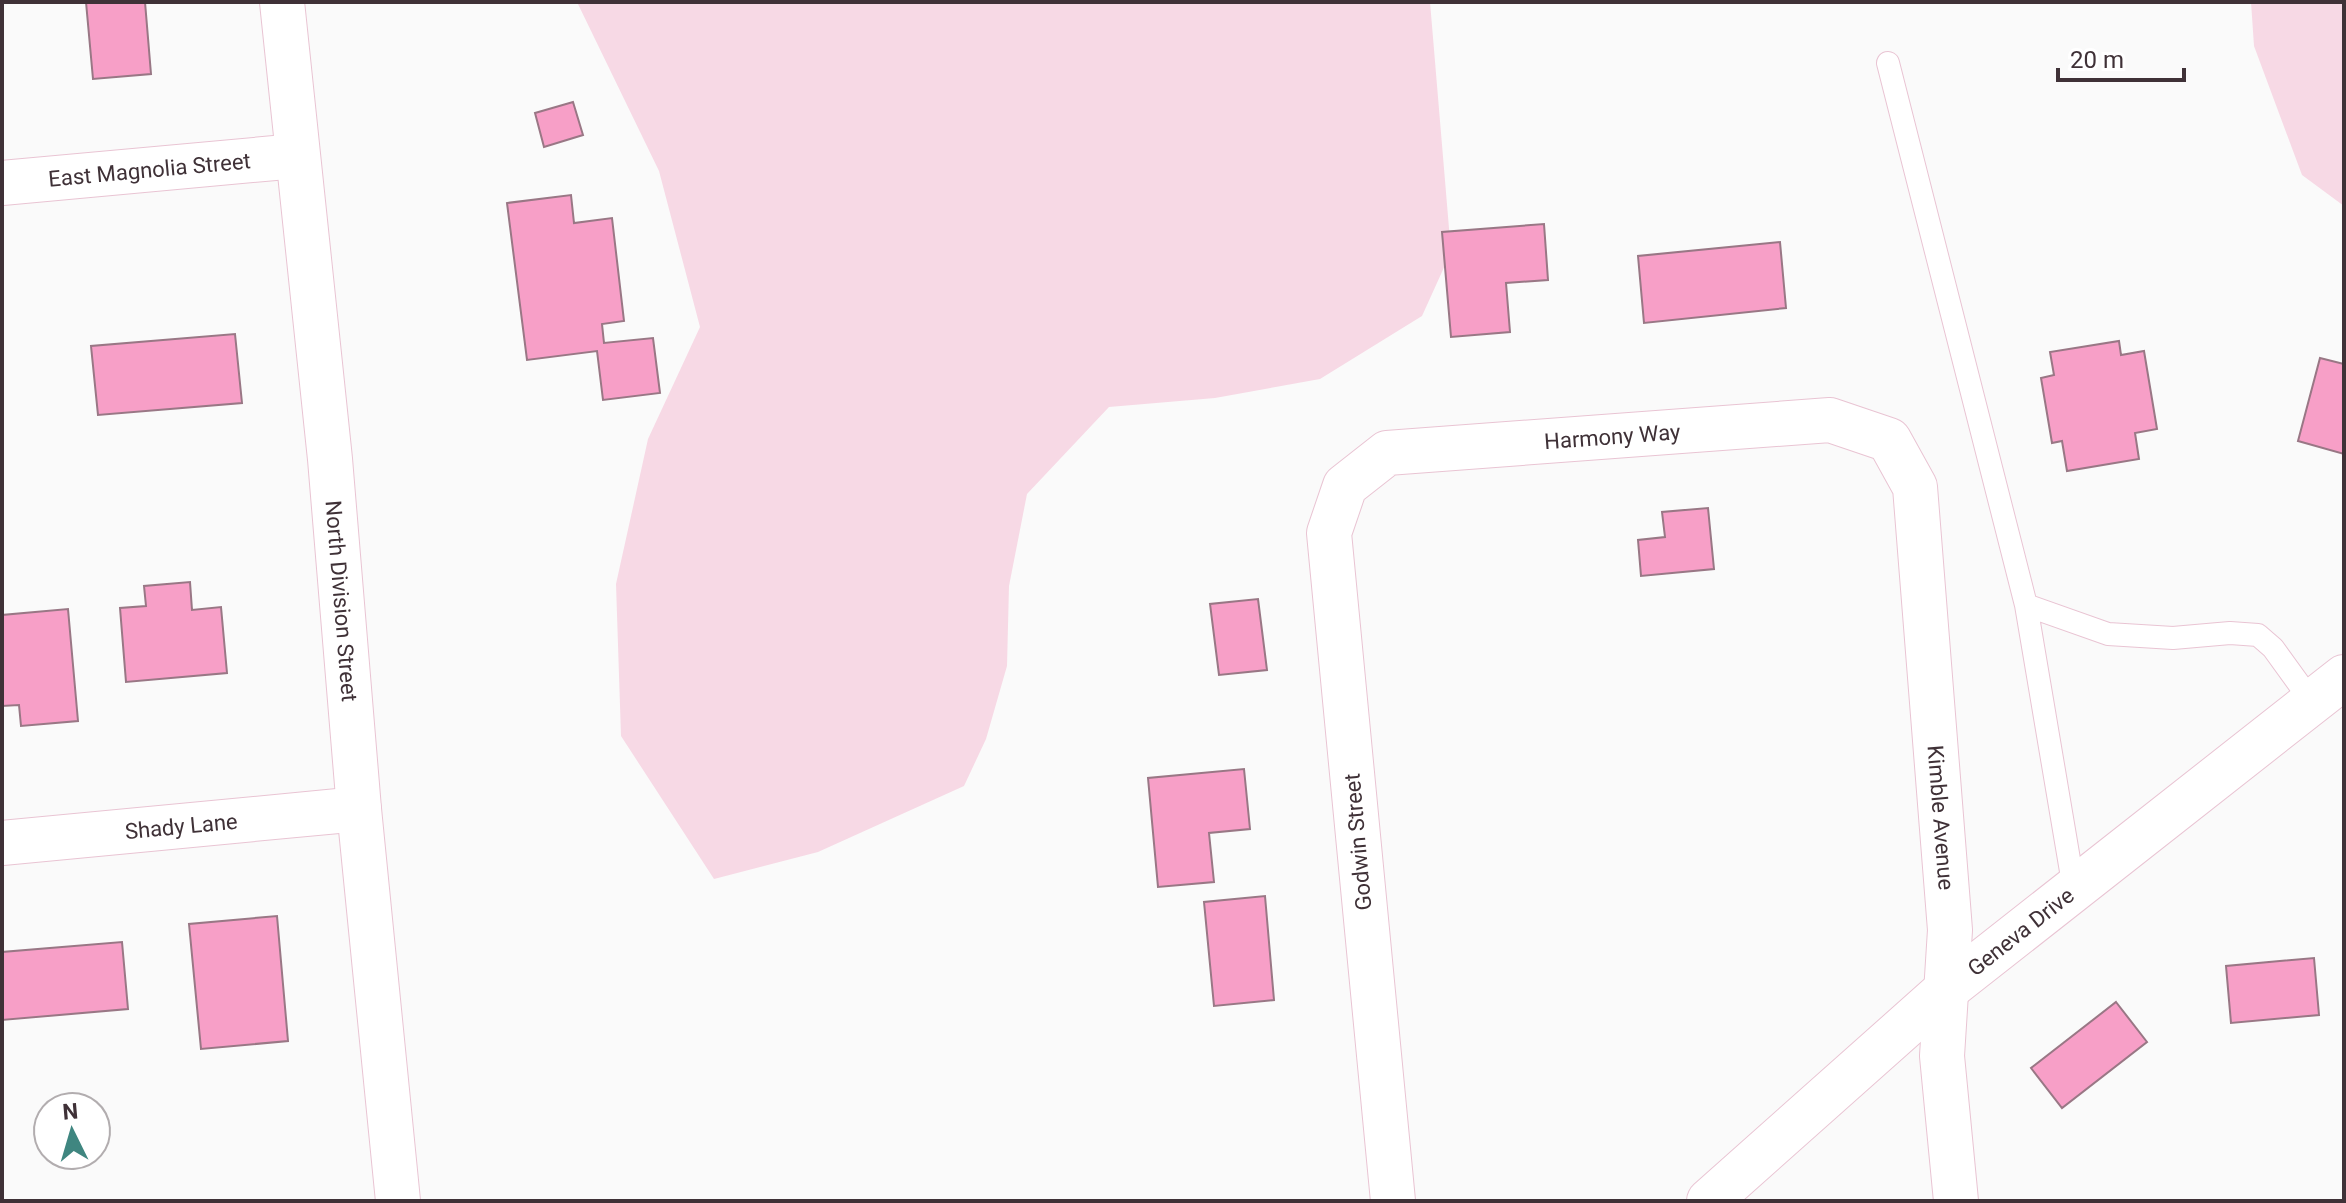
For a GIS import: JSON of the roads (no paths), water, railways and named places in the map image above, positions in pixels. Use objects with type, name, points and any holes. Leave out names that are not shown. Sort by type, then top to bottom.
[{"type":"street","name":"North Division Street","points":[[282,2],[330,459],[359,809],[398,1201]]},
{"type":"street","name":"East Magnolia Street","points":[[2,183],[297,156]]},
{"type":"street","name":"Harmony Way","points":[[1345,486],[1387,453],[1830,420],[1889,440]]},
{"type":"street","name":"Kimble Avenue","points":[[1889,440],[1915,487],[1950,930],[1942,1056],[1956,1201]]},
{"type":"street","name":"Godwin Street","points":[[1345,486],[1329,533],[1393,1201]]},
{"type":"street","name":"Geneva Drive","points":[[1709,1201],[1946,990],[2328,690]]},
{"type":"street","name":"Shady Lane","points":[[2,843],[359,809]]},
{"type":"lane","points":[[1888,63],[2026,605],[2074,889]]},
{"type":"lane","points":[[2026,605],[2108,634],[2173,638],[2230,633],[2258,635],[2328,690]]}]
